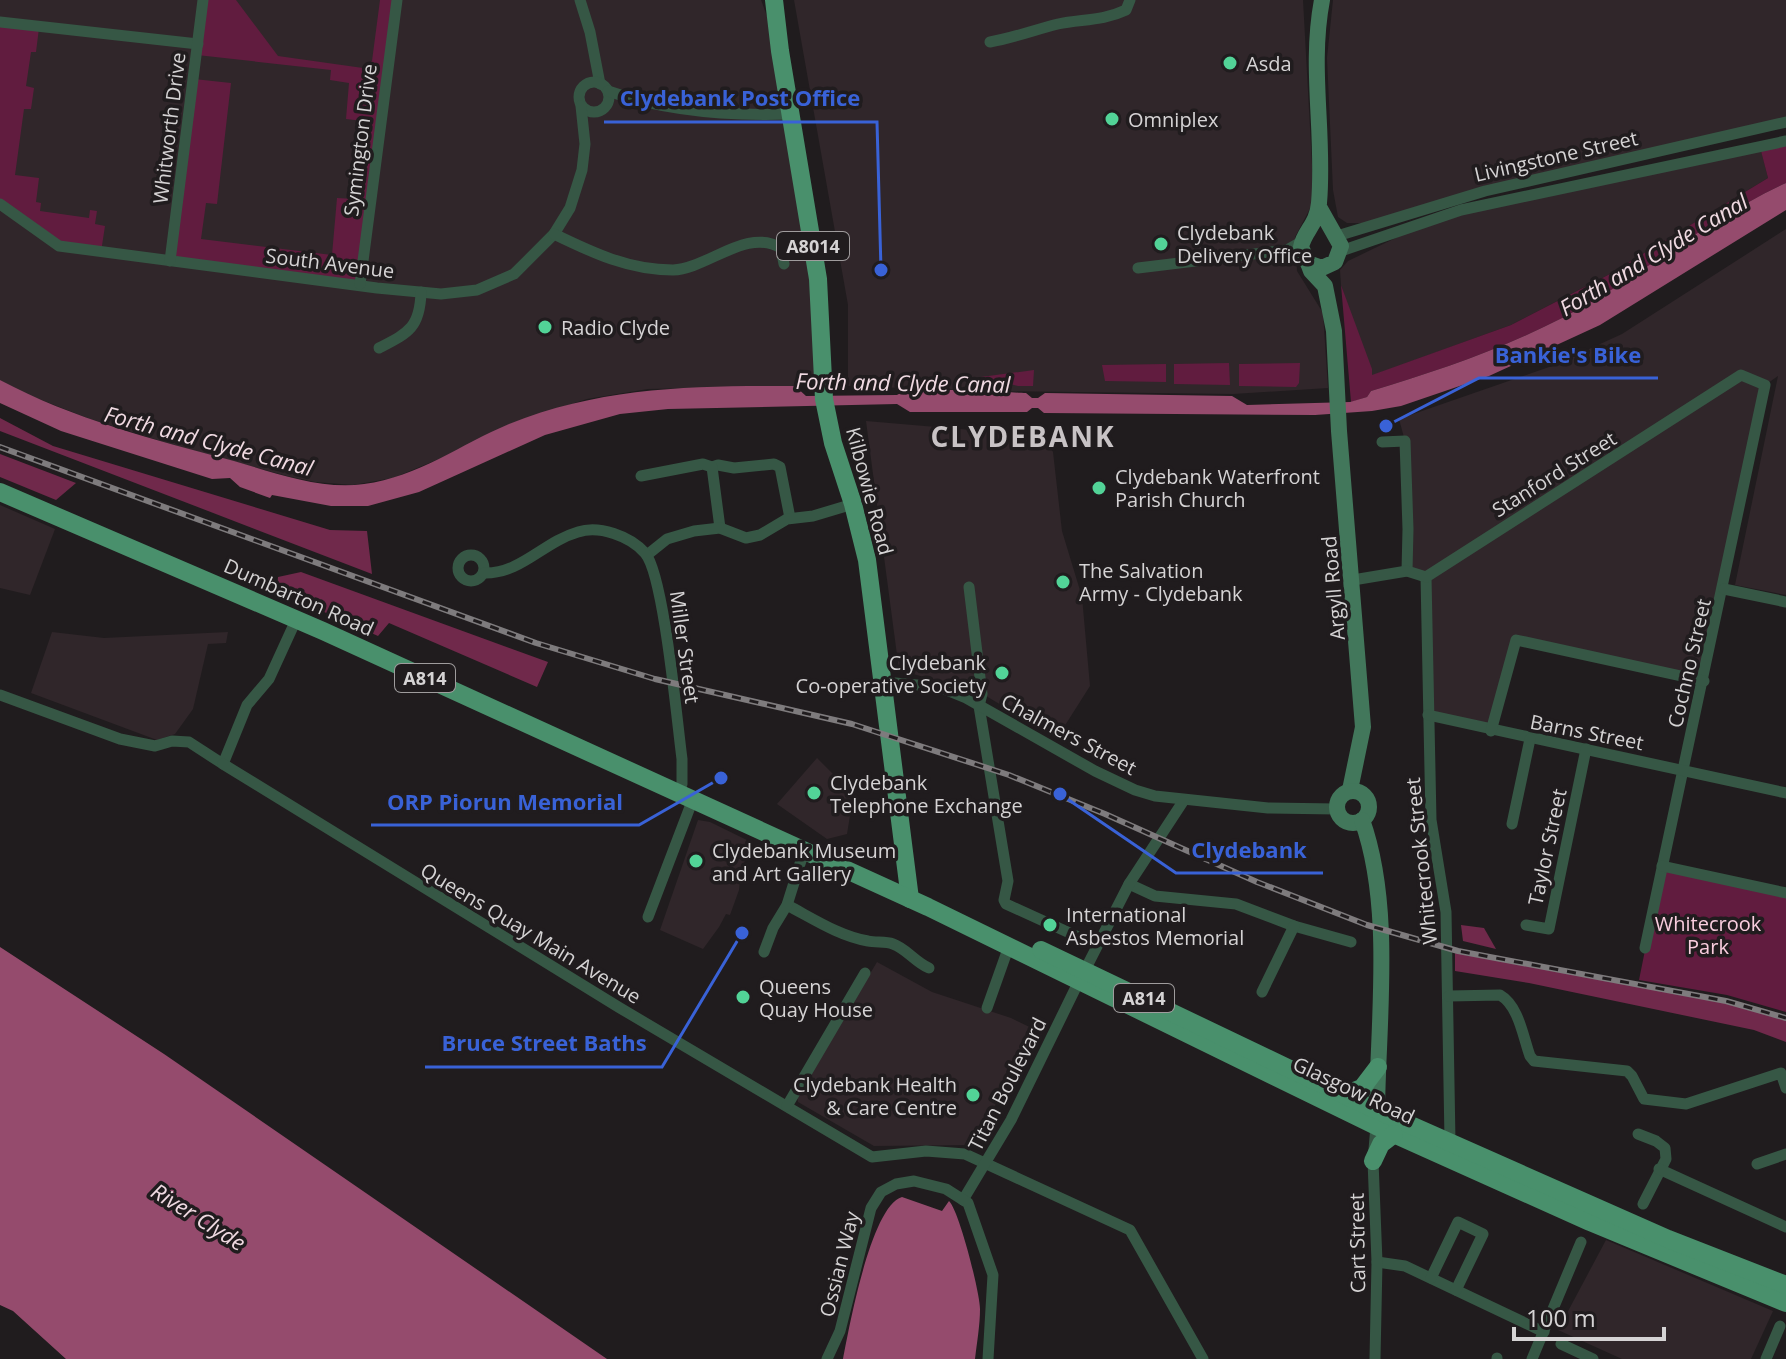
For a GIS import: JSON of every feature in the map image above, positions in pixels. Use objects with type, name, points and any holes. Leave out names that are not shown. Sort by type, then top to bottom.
[{"type":"main road","name":"Kilbowie Road","points":[[774,0],[818,279],[822,380],[833,443],[867,560],[910,894]]},
{"type":"main road","name":"Dumbarton Road","points":[[0,492],[296,620],[910,894]]},
{"type":"main road","name":"Dumbarton Road","points":[[684,792],[804,851],[910,894]]},
{"type":"main road","name":"Glasgow Road","points":[[910,894],[1009,946],[1082,975],[1376,1118],[1450,1134],[1668,1239],[1786,1285]]},
{"type":"main road","name":"Glasgow Road","points":[[910,894],[1344,1095],[1394,1134],[1590,1222],[1786,1303]]},
{"type":"main road","points":[[1344,1095],[1362,1088],[1378,1067]]},
{"type":"main road","points":[[1373,1161],[1383,1142],[1394,1134]]},
{"type":"street","name":"Whitworth Drive","points":[[170,261],[203,0]]},
{"type":"street","name":"Symington Drive","points":[[360,284],[397,0]]},
{"type":"street","points":[[580,0],[604,87],[602,109]]},
{"type":"street","points":[[990,42],[1062,23],[1110,18],[1126,10],[1130,0]]},
{"type":"street","points":[[1302,249],[1319,207],[1315,58],[1322,0]]},
{"type":"street","points":[[0,22],[198,44]]},
{"type":"street","points":[[593,53],[578,96],[581,106],[587,112],[640,102]]},
{"type":"street","points":[[583,86],[591,82],[640,102],[742,116],[790,114]]},
{"type":"street","name":"South Avenue","points":[[0,204],[59,246],[421,292],[441,294],[477,290],[514,274],[554,234],[570,208],[582,170],[585,144],[581,106]]},
{"type":"street","name":"South Avenue","points":[[585,144],[602,109]]},
{"type":"street","name":"Livingstone Street","points":[[1336,239],[1485,191],[1786,122]]},
{"type":"street","name":"Livingstone Street","points":[[1336,239],[1786,141]]},
{"type":"street","points":[[1302,249],[1322,268],[1335,262],[1336,239],[1319,207]]},
{"type":"street","points":[[1138,268],[1302,249],[1322,228],[1336,239]]},
{"type":"street","points":[[554,234],[621,264],[676,270],[744,245],[763,243],[781,248],[784,264]]},
{"type":"street","name":"Argyll Road","points":[[1302,249],[1311,271],[1325,286]]},
{"type":"street","name":"Argyll Road","points":[[1329,266],[1325,286],[1334,331],[1363,727],[1350,790]]},
{"type":"street","points":[[379,348],[409,331],[421,313],[421,292]]},
{"type":"street","name":"Stanford Street","points":[[1426,577],[1741,375],[1765,385]]},
{"type":"street","name":"Cochno Street","points":[[1645,948],[1724,589],[1765,385]]},
{"type":"street","points":[[1382,442],[1405,441],[1407,571]]},
{"type":"street","points":[[641,476],[703,464],[734,468],[774,464],[780,467],[790,518]]},
{"type":"street","points":[[712,467],[720,528]]},
{"type":"street","points":[[484,573],[515,567],[552,541],[580,531],[608,532],[631,542],[647,555],[667,539],[694,531],[720,528],[746,538],[760,535],[790,518],[813,516],[853,504]]},
{"type":"street","name":"Miller Street","points":[[647,555],[658,584],[684,792]]},
{"type":"street","points":[[1353,580],[1407,571],[1426,577]]},
{"type":"street","name":"Whitecrook Street","points":[[1426,577],[1431,820],[1446,912],[1450,1134]]},
{"type":"street","points":[[969,587],[982,694],[979,706],[1008,881],[1004,900],[1028,915],[1096,945]]},
{"type":"street","points":[[1724,589],[1786,602]]},
{"type":"street","points":[[223,764],[247,705],[269,679],[296,620]]},
{"type":"street","points":[[1491,731],[1516,640],[1704,681]]},
{"type":"street","name":"Chalmers Street","points":[[884,682],[939,687],[1135,790],[1184,800],[1268,808],[1336,809]]},
{"type":"street","name":"Queens Quay Main Avenue","points":[[0,695],[120,739],[155,746],[172,741],[189,742],[606,1000],[872,1157],[926,1151],[965,1154],[1130,1230],[1203,1359]]},
{"type":"street","name":"Barns Street","points":[[1428,715],[1786,793]]},
{"type":"street","points":[[1512,824],[1530,739]]},
{"type":"street","name":"Taylor Street","points":[[1526,925],[1549,929],[1586,749]]},
{"type":"street","points":[[1350,790],[1362,793],[1369,804],[1362,820],[1349,823],[1336,809],[1340,797],[1350,790]]},
{"type":"street","points":[[648,917],[684,792]]},
{"type":"street","name":"Titan Boulevard","points":[[963,1200],[1011,1120],[1129,884],[1184,800]]},
{"type":"street","points":[[1362,820],[1374,866],[1380,955],[1376,1118]]},
{"type":"street","points":[[764,952],[773,928],[787,905],[804,851]]},
{"type":"street","points":[[1662,866],[1786,893]]},
{"type":"street","points":[[1129,884],[1155,896],[1236,904],[1294,926],[1351,942]]},
{"type":"street","points":[[787,905],[842,932],[868,941],[890,942],[903,949],[915,963],[929,968]]},
{"type":"street","points":[[1262,992],[1294,926]]},
{"type":"street","points":[[987,1008],[1009,946]]},
{"type":"street","points":[[787,1106],[865,973]]},
{"type":"street","points":[[1449,996],[1500,995],[1512,1005],[1534,1061],[1627,1071],[1644,1099],[1686,1104],[1781,1073],[1786,1088]]},
{"type":"street","name":"Cart Street","points":[[1375,1359],[1377,1262],[1373,1161],[1376,1118]]},
{"type":"street","points":[[1638,1134],[1665,1148],[1666,1159],[1643,1204]]},
{"type":"street","points":[[1757,1164],[1786,1154]]},
{"type":"street","points":[[1659,1169],[1786,1227]]},
{"type":"street","name":"Ossian Way","points":[[827,1359],[840,1331],[871,1208],[881,1192],[896,1184],[914,1181],[946,1189],[963,1200]]},
{"type":"street","points":[[963,1200],[968,1203],[993,1275],[988,1359]]},
{"type":"street","points":[[1431,1278],[1458,1222],[1483,1234],[1456,1290]]},
{"type":"street","points":[[1532,1359],[1581,1242]]},
{"type":"street","points":[[1377,1262],[1395,1263],[1431,1278],[1544,1332]]},
{"type":"street","points":[[1766,1359],[1780,1326]]},
{"type":"street","points":[[1561,1344],[1593,1359]]},
{"type":"shaded area","points":[[0,0],[761,0],[780,51],[822,380],[795,386],[648,389],[587,399],[510,424],[393,478],[353,485],[287,476],[177,446],[90,419],[21,392],[0,380]]},
{"type":"shaded area","points":[[794,0],[1303,0],[1314,201],[1295,237],[1297,271],[1323,313],[1328,388],[1233,394],[848,386],[848,305]]},
{"type":"shaded area","points":[[1333,0],[1786,0],[1786,122],[1573,170],[1387,223],[1347,223],[1338,217],[1333,190],[1327,58]]},
{"type":"shaded area","points":[[1760,146],[1768,178],[1608,275],[1511,325],[1371,376],[1341,285],[1340,270],[1348,261],[1437,218]]},
{"type":"shaded area","points":[[1786,229],[1786,595],[1735,585],[1778,376],[1765,385],[1704,681],[1516,640],[1491,731],[1428,715],[1426,577],[1407,571],[1405,441],[1399,419],[1552,366],[1622,334]]},
{"type":"shaded area","points":[[0,418],[53,446],[330,530],[367,531],[372,574],[0,431]]},
{"type":"shaded area","points":[[866,421],[1043,436],[1053,452],[1062,531],[1082,597],[1090,686],[1057,738],[981,693],[899,670]]},
{"type":"shaded area","points":[[0,454],[76,483],[56,500],[0,477]]},
{"type":"shaded area","points":[[0,505],[55,529],[30,595],[0,588]]},
{"type":"shaded area","points":[[301,572],[548,662],[537,687],[389,623],[378,636],[277,591],[278,577]]},
{"type":"shaded area","points":[[52,632],[104,638],[228,632],[226,643],[208,644],[193,709],[175,734],[157,740],[31,693]]},
{"type":"shaded area","points":[[817,758],[833,774],[835,788],[855,785],[847,834],[827,839],[777,804]]},
{"type":"shaded area","points":[[698,820],[710,822],[753,843],[741,870],[739,890],[730,915],[726,914],[703,949],[660,930]]},
{"type":"shaded area","points":[[1461,925],[1484,928],[1496,949],[1463,941]]},
{"type":"shaded area","points":[[1455,953],[1726,1001],[1786,1018],[1786,1042],[1754,1030],[1529,983],[1455,971]]},
{"type":"shaded area","points":[[877,962],[932,992],[1011,1018],[1042,1033],[1005,1106],[997,1102],[974,1145],[874,1146],[798,1102],[797,1096]]},
{"type":"shaded area","points":[[1606,1240],[1773,1311],[1751,1359],[1622,1359],[1558,1330]]},
{"type":"green space","points":[[203,0],[236,0],[278,56],[363,68],[372,61],[380,0],[397,0],[360,284],[171,261],[194,79],[231,83],[217,204],[206,203],[201,239],[332,255],[337,198],[354,199],[363,121],[346,119],[349,83],[330,80],[331,70],[197,55]]},
{"type":"green space","points":[[0,23],[39,28],[36,52],[31,52],[26,86],[34,88],[31,109],[24,109],[15,175],[39,178],[36,202],[41,203],[40,211],[89,218],[90,210],[97,211],[95,224],[105,226],[101,252],[59,246],[0,204]]},
{"type":"green space","points":[[1786,145],[1786,183],[1716,222],[1576,311],[1461,362],[1371,391],[1367,397],[1351,402],[1341,285],[1372,375],[1511,325],[1608,275],[1768,178],[1761,151]]},
{"type":"green space","points":[[1229,363],[1230,385],[1174,384],[1174,364]]},
{"type":"green space","points":[[1300,363],[1296,387],[1239,386],[1239,364]]},
{"type":"green space","points":[[1166,364],[1166,382],[1105,381],[1102,365]]},
{"type":"green space","points":[[1034,370],[1033,386],[1018,386],[981,377]]},
{"type":"green space","name":"Whitecrook Park","points":[[1662,866],[1786,893],[1786,1012],[1727,995],[1639,980]]},
{"type":"water","points":[[1786,183],[1786,210],[1600,325],[1489,376],[1401,406],[1372,411],[1315,415],[1044,413],[1038,408],[1027,412],[910,412],[897,404],[668,409],[620,414],[545,435],[419,492],[368,506],[331,506],[272,495],[270,498],[240,487],[230,478],[212,479],[61,431],[0,403],[0,380],[56,406],[144,436],[299,479],[348,485],[403,474],[509,424],[545,411],[615,395],[686,388],[795,386],[806,396],[897,395],[958,390],[1026,393],[1032,398],[1045,393],[1232,396],[1247,405],[1350,402],[1367,397],[1371,391],[1490,350],[1576,311],[1738,208]]},
{"type":"water","name":"River Clyde","points":[[0,947],[164,1054],[607,1359],[66,1359],[13,1311],[0,1305]]},
{"type":"water","points":[[902,1197],[942,1211],[949,1201],[958,1219],[979,1300],[980,1321],[975,1359],[843,1359],[871,1244],[891,1205]]},
{"type":"railway","points":[[0,447],[536,643],[655,679],[852,724],[1009,775],[1257,882],[1367,925],[1458,951],[1726,1001],[1786,1018]]},
{"type":"place","name":"Asda","points":[[1230,63]]},
{"type":"place","name":"Omniplex","points":[[1112,119]]},
{"type":"place","name":"Clydebank Delivery Office","points":[[1161,244]]},
{"type":"place","name":"Clydebank Post Office","points":[[881,270]]},
{"type":"place","name":"Radio Clyde","points":[[545,327]]},
{"type":"place","name":"Bankie's Bike","points":[[1386,426]]},
{"type":"place","name":"Clydebank Waterfront Parish Church","points":[[1099,488]]},
{"type":"place","name":"The Salvation Army - Clydebank","points":[[1063,582]]},
{"type":"place","name":"Clydebank Co-operative Society","points":[[1002,673]]},
{"type":"place","name":"ORP Piorun Memorial","points":[[721,778]]},
{"type":"place","name":"Clydebank Telephone Exchange","points":[[814,793]]},
{"type":"place","name":"Clydebank","points":[[1060,794]]},
{"type":"place","name":"Clydebank Museum and Art Gallery","points":[[696,861]]},
{"type":"place","name":"International Asbestos Memorial","points":[[1050,925]]},
{"type":"place","name":"Bruce Street Baths","points":[[742,933]]},
{"type":"place","name":"Queens Quay House","points":[[743,997]]},
{"type":"place","name":"Clydebank Health & Care Centre","points":[[973,1095]]},
{"type":"district","name":"CLYDEBANK","points":[[1023,436]]},
{"type":"water label","name":"Forth and Clyde Canal","points":[[1653,254]]},
{"type":"water label","name":"Forth and Clyde Canal","points":[[903,382]]},
{"type":"water label","name":"Forth and Clyde Canal","points":[[209,440]]}]
